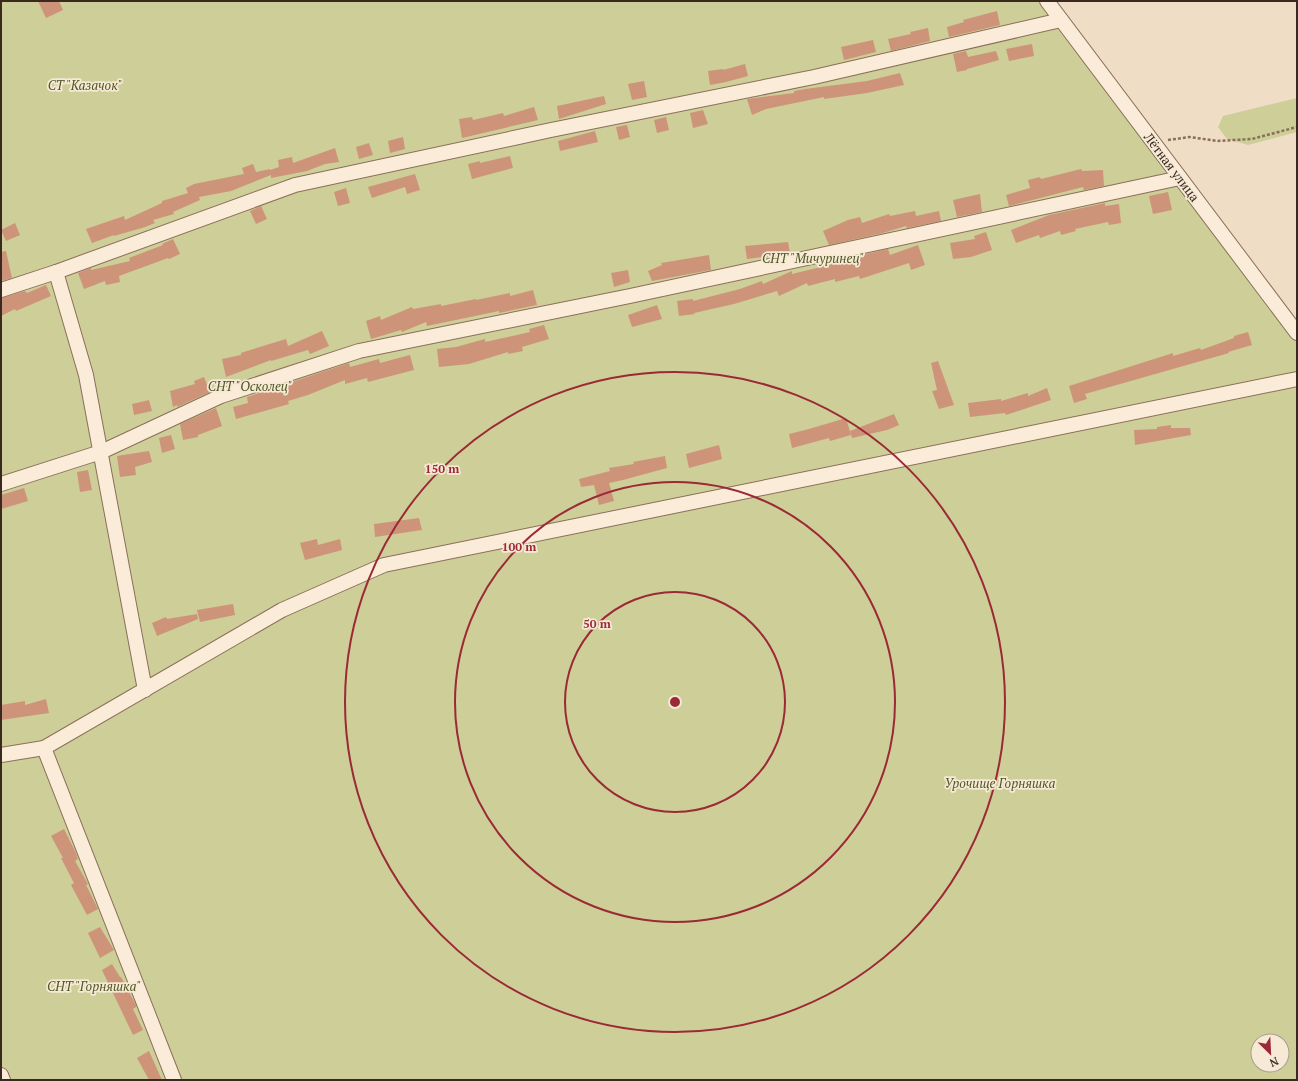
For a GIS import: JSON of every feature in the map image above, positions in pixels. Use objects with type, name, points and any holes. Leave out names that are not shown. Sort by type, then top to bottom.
[{"type":"street","name":"Лётная улица","points":[[1047,1],[1297,333]]},
{"type":"street","points":[[1,290],[56,272],[295,185],[551,130],[814,76],[1061,20]]},
{"type":"street","points":[[1,484],[101,452],[221,396],[359,351],[638,294],[1180,178]]},
{"type":"street","points":[[56,272],[86,375],[145,690]]},
{"type":"street","points":[[1,755],[44,748],[282,610],[384,565],[1297,379]]},
{"type":"street","points":[[44,748],[174,1080]]},
{"type":"street","points":[[1,1075],[3,1080]]},
{"type":"path","points":[[1153,141],[1190,137],[1217,141],[1252,139],[1297,127]]},
{"type":"green space","points":[[1,1],[1049,1],[1297,330],[1297,1080],[1,1080]]},
{"type":"green space","points":[[1297,98],[1297,132],[1248,145],[1227,139],[1218,127],[1223,116]]},
{"type":"building","points":[[38,1],[59,1],[63,10],[46,18]]},
{"type":"building","points":[[997,11],[1000,25],[949,37],[947,27],[964,22],[963,20]]},
{"type":"building","points":[[928,28],[930,41],[891,51],[888,39],[911,34],[910,32]]},
{"type":"building","points":[[873,40],[876,52],[844,60],[841,47]]},
{"type":"building","points":[[1032,44],[1034,56],[1009,61],[1006,49]]},
{"type":"building","points":[[966,51],[968,57],[996,51],[999,60],[957,72],[953,54]]},
{"type":"building","points":[[745,64],[748,76],[710,85],[708,71],[723,70]]},
{"type":"building","points":[[900,73],[904,85],[867,93],[824,99],[824,97],[766,109],[752,115],[747,99],[794,93],[794,91],[805,89],[867,81]]},
{"type":"building","points":[[644,81],[647,97],[632,100],[628,84]]},
{"type":"building","points":[[604,96],[606,104],[559,119],[557,106]]},
{"type":"building","points":[[534,107],[538,120],[462,138],[459,119],[472,117],[473,120],[503,113],[504,116]]},
{"type":"building","points":[[703,110],[708,124],[693,128],[690,113]]},
{"type":"building","points":[[666,117],[669,130],[657,133],[654,120]]},
{"type":"building","points":[[627,125],[630,137],[619,140],[616,127]]},
{"type":"building","points":[[595,131],[598,142],[560,151],[558,141]]},
{"type":"building","points":[[403,137],[405,149],[390,153],[388,141]]},
{"type":"building","points":[[369,143],[373,155],[359,159],[356,147]]},
{"type":"building","points":[[335,148],[339,162],[325,164],[307,171],[271,178],[271,175],[231,191],[199,197],[200,200],[173,212],[174,214],[153,220],[155,223],[145,227],[114,235],[92,243],[86,229],[124,216],[125,220],[162,203],[162,201],[188,193],[186,188],[194,184],[244,174],[242,168],[253,164],[256,172],[270,170],[279,167],[278,160],[292,157],[293,163]]},
{"type":"building","points":[[510,156],[513,168],[472,179],[468,164],[480,161],[480,163]]},
{"type":"building","points":[[1081,169],[1082,171],[1103,170],[1104,186],[1084,190],[1083,187],[1009,206],[1006,195],[1030,188],[1028,180],[1040,177],[1041,179]]},
{"type":"building","points":[[415,174],[420,190],[407,194],[405,187],[372,198],[368,187]]},
{"type":"building","points":[[346,188],[350,203],[338,206],[334,192]]},
{"type":"building","points":[[1168,192],[1172,210],[1153,214],[1149,196]]},
{"type":"building","points":[[980,194],[982,212],[957,217],[953,200]]},
{"type":"building","points":[[1105,203],[1105,206],[1119,204],[1121,223],[1109,225],[1108,222],[1075,229],[1076,231],[1061,235],[1060,231],[1040,238],[1039,235],[1016,243],[1011,230],[1049,215]]},
{"type":"building","points":[[261,206],[267,219],[256,224],[250,211]]},
{"type":"building","points":[[915,211],[916,216],[939,211],[941,221],[907,228],[906,226],[883,233],[829,245],[823,231],[848,220],[860,217],[862,223],[889,214],[890,216]]},
{"type":"building","points":[[15,223],[20,235],[6,241],[1,230]]},
{"type":"building","points":[[986,232],[992,250],[971,257],[953,259],[950,243],[975,239],[974,236]]},
{"type":"building","points":[[173,239],[180,254],[119,276],[120,282],[106,285],[105,281],[84,289],[78,273],[91,268],[91,270],[130,261],[129,258],[163,245],[162,244]]},
{"type":"building","points":[[788,242],[790,253],[747,259],[745,246]]},
{"type":"building","points":[[918,245],[925,265],[911,270],[909,263],[860,279],[859,276],[835,282],[835,279],[808,286],[807,283],[779,296],[777,291],[734,304],[694,313],[695,314],[679,316],[677,301],[693,299],[693,301],[740,289],[762,281],[763,284],[792,271],[792,274],[837,263],[836,261],[888,249],[890,255]]},
{"type":"building","points":[[6,251],[12,278],[1,281],[1,252]]},
{"type":"building","points":[[709,255],[711,270],[652,281],[648,271],[662,265],[661,263]]},
{"type":"building","points":[[628,270],[630,282],[614,287],[611,273]]},
{"type":"building","points":[[46,285],[51,296],[16,311],[15,309],[1,316],[1,298],[25,291],[27,293]]},
{"type":"building","points":[[533,290],[537,305],[499,313],[499,311],[427,326],[426,322],[402,332],[401,330],[371,339],[366,321],[380,316],[381,320],[412,307],[413,309],[441,304],[441,306],[510,293],[510,296]]},
{"type":"building","points":[[657,305],[662,319],[632,327],[628,315]]},
{"type":"building","points":[[544,325],[549,339],[522,347],[523,351],[508,354],[508,352],[469,364],[439,367],[437,349],[456,347],[485,339],[485,342],[530,332],[529,329]]},
{"type":"building","points":[[322,331],[329,346],[310,354],[308,350],[271,360],[226,377],[222,359],[241,355],[241,353],[286,339],[288,346]]},
{"type":"building","points":[[1248,332],[1252,345],[1228,352],[1229,353],[1085,394],[1087,399],[1074,403],[1069,386],[1173,353],[1173,356],[1200,348],[1201,350],[1234,338],[1234,336]]},
{"type":"building","points":[[410,355],[414,370],[368,382],[367,378],[345,384],[345,380],[308,395],[288,401],[289,404],[236,419],[233,407],[248,403],[247,397],[349,363],[350,367],[379,359],[380,363]]},
{"type":"building","points":[[938,361],[954,405],[939,409],[932,391],[937,390],[931,363]]},
{"type":"building","points":[[204,377],[210,392],[177,407],[177,405],[173,407],[170,391],[195,384],[194,381]]},
{"type":"building","points":[[1047,388],[1051,400],[1006,415],[1005,413],[970,417],[968,403],[1001,399],[1001,401],[1028,393],[1028,396]]},
{"type":"building","points":[[149,400],[152,411],[134,415],[132,404]]},
{"type":"building","points":[[216,408],[222,426],[198,435],[198,437],[183,440],[180,424]]},
{"type":"building","points":[[894,414],[899,425],[887,430],[852,438],[850,431]]},
{"type":"building","points":[[846,418],[851,435],[830,441],[829,438],[792,448],[789,434]]},
{"type":"building","points":[[1171,425],[1171,428],[1190,428],[1191,435],[1135,445],[1134,430],[1157,429],[1157,427]]},
{"type":"building","points":[[171,435],[175,449],[162,453],[159,438]]},
{"type":"building","points":[[719,445],[722,459],[689,468],[686,454]]},
{"type":"building","points":[[149,451],[152,462],[135,467],[136,475],[120,477],[117,456]]},
{"type":"building","points":[[665,456],[667,468],[609,483],[614,501],[599,505],[594,485],[581,487],[579,479],[610,471],[609,468],[634,464],[633,462]]},
{"type":"building","points":[[88,470],[92,490],[80,492],[77,472]]},
{"type":"building","points":[[24,488],[28,501],[1,509],[1,495]]},
{"type":"building","points":[[419,518],[422,530],[375,537],[374,524]]},
{"type":"building","points":[[317,539],[318,545],[340,539],[342,550],[305,560],[300,543]]},
{"type":"building","points":[[233,604],[235,615],[200,622],[197,610]]},
{"type":"building","points":[[197,614],[198,619],[157,636],[152,623],[166,617],[167,619]]},
{"type":"building","points":[[46,699],[49,713],[1,720],[1,705],[25,701],[25,705]]},
{"type":"building","points":[[64,829],[76,853],[78,859],[75,861],[88,884],[86,885],[98,909],[87,915],[71,885],[74,883],[51,836]]},
{"type":"building","points":[[100,927],[114,950],[100,958],[88,933]]},
{"type":"building","points":[[112,964],[136,1005],[133,1009],[143,1030],[133,1035],[102,970]]},
{"type":"building","points":[[149,1051],[162,1080],[149,1080],[137,1058]]},
{"type":"park label","name":"СТ \"Казачок\"","points":[[85,85]]},
{"type":"park label","name":"СНТ \"Мичуринец\"","points":[[813,258]]},
{"type":"park label","name":"СНТ \"Осколец\"","points":[[250,386]]},
{"type":"park label","name":"Урочище Горняшка","points":[[1000,783]]},
{"type":"park label","name":"СНТ \"Горняшка\"","points":[[94,986]]}]
